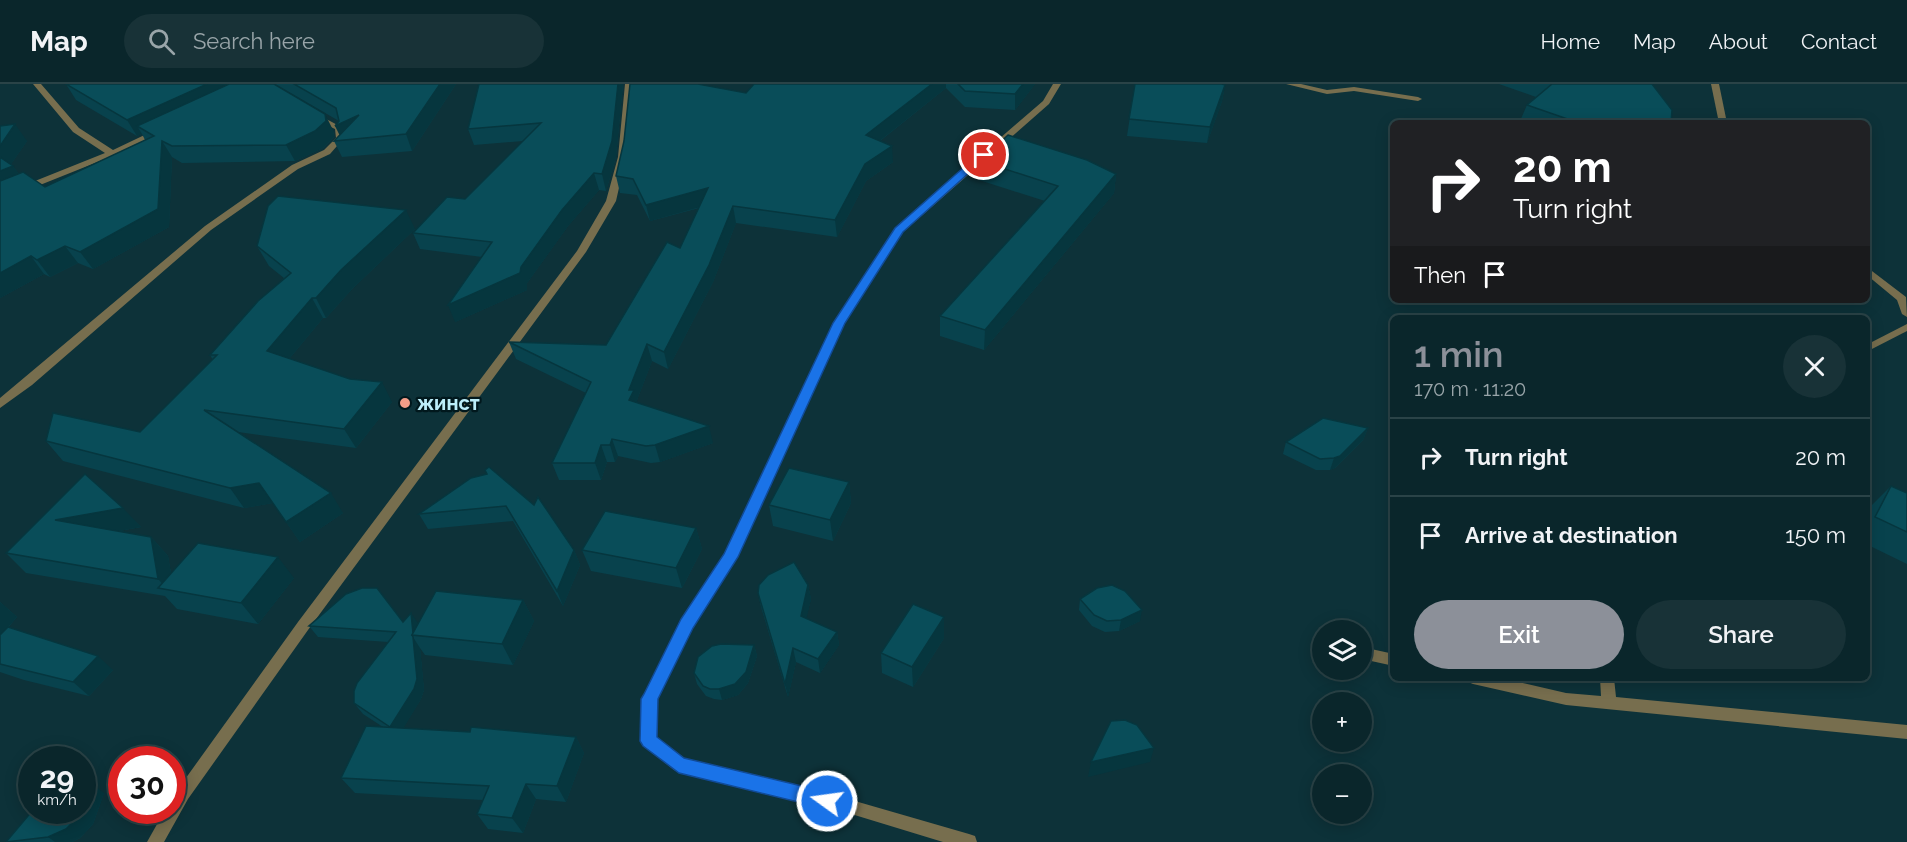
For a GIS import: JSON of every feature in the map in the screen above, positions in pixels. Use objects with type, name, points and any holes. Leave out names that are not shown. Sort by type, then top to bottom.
[{"type":"street","points":[[37,84],[76,130],[112,153]]},
{"type":"street","points":[[155,842],[183,795],[303,626],[581,252],[611,201],[622,157],[629,84]]},
{"type":"street","points":[[969,842],[848,806],[679,765],[649,741],[649,699],[687,624],[730,557],[839,323],[899,230],[1046,102],[1057,84]]},
{"type":"street","points":[[1290,84],[1327,92],[1354,89],[1418,99]]},
{"type":"street","points":[[1715,84],[1722,120]]},
{"type":"street","points":[[0,404],[208,228],[296,167],[327,152],[340,138],[339,128],[307,111]]},
{"type":"street","points":[[0,198],[166,129]]},
{"type":"street","points":[[1870,273],[1904,300],[1907,314]]},
{"type":"street","points":[[1870,347],[1907,327]]},
{"type":"street","points":[[1372,655],[1390,659]]},
{"type":"street","points":[[1486,681],[1566,699],[1907,732]]},
{"type":"street","points":[[1607,681],[1610,703]]},
{"type":"building","points":[[66,84],[207,84],[127,120]]},
{"type":"building","points":[[229,84],[274,84],[325,114],[326,121],[315,131],[286,145],[172,146],[162,141],[158,209],[80,252],[65,246],[37,260],[31,256],[0,273],[0,181],[23,172],[45,187],[154,136],[137,126]]},
{"type":"building","points":[[294,84],[440,84],[406,134],[334,141],[359,115],[335,126],[339,121],[336,108]]},
{"type":"building","points":[[479,84],[618,84],[612,141],[602,174],[594,173],[562,210],[521,267],[520,273],[448,305],[492,242],[413,233],[447,197],[465,199],[541,123],[468,129]]},
{"type":"building","points":[[630,84],[698,84],[746,93],[754,84],[932,84],[866,135],[892,146],[865,164],[835,220],[733,206],[709,265],[664,352],[647,344],[629,390],[634,390],[629,400],[709,426],[655,445],[646,446],[612,439],[610,445],[601,445],[595,463],[552,463],[591,382],[509,342],[606,345],[667,242],[680,248],[708,188],[646,205],[633,179],[616,176],[624,141]]},
{"type":"building","points":[[958,84],[1023,84],[1015,94],[965,91]]},
{"type":"building","points":[[1135,84],[1225,85],[1210,127],[1129,119]]},
{"type":"building","points":[[1552,84],[1652,84],[1672,110],[1671,120],[1570,120],[1527,105]]},
{"type":"building","points":[[15,124],[0,146],[0,126]]},
{"type":"building","points":[[1008,135],[1087,160],[1116,174],[985,330],[940,316],[1058,186],[980,161]]},
{"type":"building","points":[[0,157],[13,166],[0,171]]},
{"type":"building","points":[[278,196],[406,210],[341,270],[316,298],[312,298],[267,351],[350,379],[382,382],[344,429],[204,410],[331,493],[286,522],[259,483],[230,488],[46,441],[53,413],[140,432],[217,355],[210,355],[258,301],[291,273],[257,246],[268,206]]},
{"type":"building","points":[[1323,418],[1368,428],[1340,456],[1334,458],[1320,459],[1286,442]]},
{"type":"building","points":[[489,467],[534,505],[538,497],[574,550],[557,591],[506,506],[419,514],[471,478],[487,474],[485,470]]},
{"type":"building","points":[[789,468],[849,482],[830,520],[769,505]]},
{"type":"building","points":[[85,474],[123,508],[55,520],[151,537],[158,579],[6,553]]},
{"type":"building","points":[[1891,486],[1907,493],[1907,532],[1875,517]]},
{"type":"building","points":[[605,511],[696,528],[676,568],[582,550]]},
{"type":"building","points":[[198,543],[278,557],[241,603],[158,588]]},
{"type":"building","points":[[794,562],[808,585],[801,616],[837,632],[818,659],[793,648],[785,684],[758,593],[759,585],[768,575]]},
{"type":"building","points":[[1112,585],[1125,591],[1142,610],[1121,620],[1107,621],[1094,615],[1080,599],[1097,588]]},
{"type":"building","points":[[362,588],[377,588],[403,622],[411,613],[417,679],[414,689],[390,727],[354,703],[354,691],[357,683],[396,632],[309,626],[346,594]]},
{"type":"building","points":[[436,591],[523,600],[502,644],[412,635]]},
{"type":"building","points":[[913,604],[944,617],[912,667],[881,653]]},
{"type":"building","points":[[8,627],[98,656],[73,682],[0,664],[0,635]]},
{"type":"building","points":[[754,645],[746,672],[735,684],[710,689],[703,686],[694,673],[698,657],[712,646]]},
{"type":"building","points":[[1125,720],[1137,725],[1154,748],[1091,762],[1111,721]]},
{"type":"building","points":[[366,726],[470,732],[471,727],[576,737],[557,786],[526,784],[512,818],[477,814],[489,786],[341,778]]},
{"type":"building","points":[[21,824],[71,824],[66,829],[48,837],[6,842]]},
{"type":"place","name":"жинст","points":[[405,403]]},
{"type":"route","points":[[827,801],[679,765],[649,741],[649,699],[687,624],[730,557],[839,323],[899,230],[984,155]]}]
